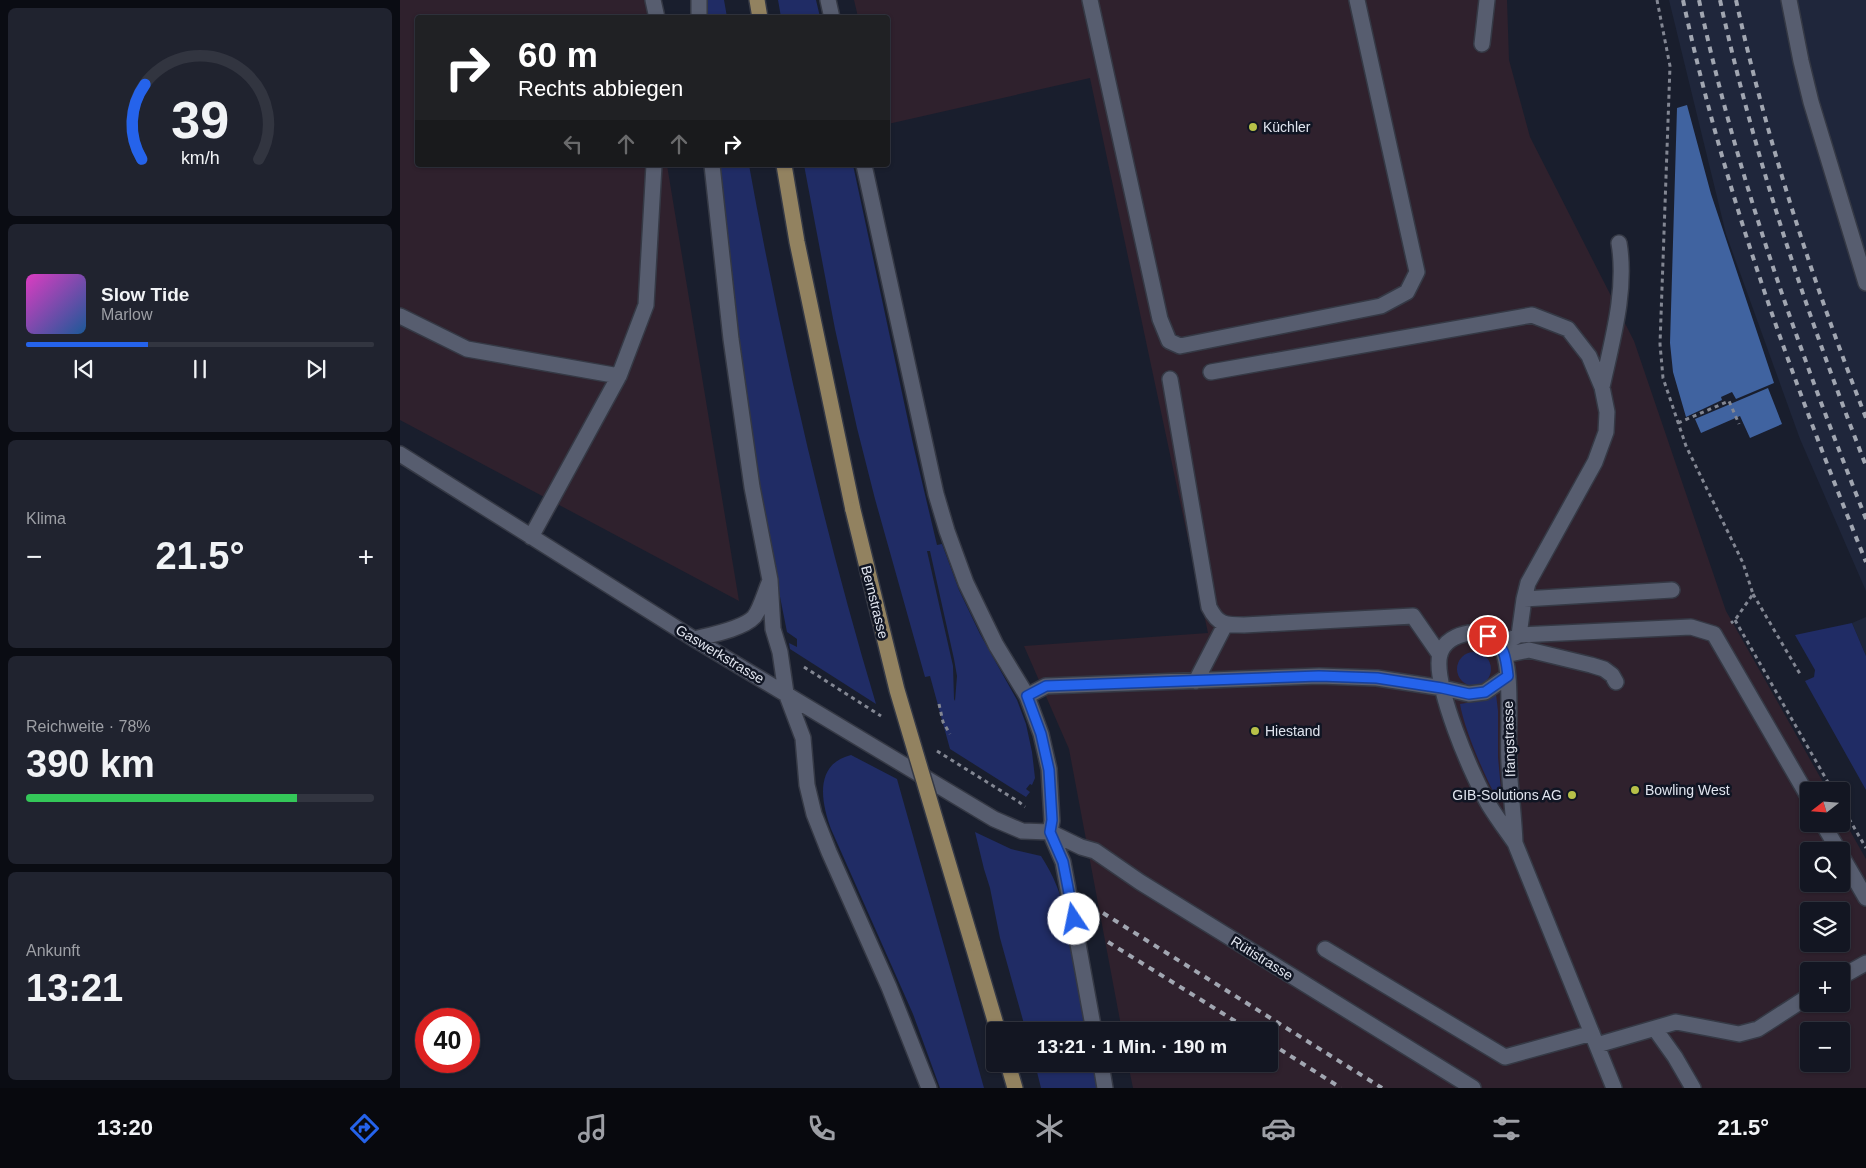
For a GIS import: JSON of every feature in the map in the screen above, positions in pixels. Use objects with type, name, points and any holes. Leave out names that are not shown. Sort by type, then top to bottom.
[{"type":"main road","points":[[757,0],[760,15]]},
{"type":"main road","name":"Bernstrasse","points":[[784,167],[799,252],[853,510],[897,690],[995,1022]]},
{"type":"main road","points":[[1010,1072],[1015,1088]]},
{"type":"street","points":[[653,0],[657,15]]},
{"type":"street","points":[[698,0],[699,15]]},
{"type":"street","points":[[828,0],[831,15]]},
{"type":"street","points":[[1090,0],[1160,319],[1169,341],[1180,346],[1381,306],[1407,292],[1417,272],[1358,0]]},
{"type":"street","points":[[1482,44],[1487,0]]},
{"type":"street","points":[[1789,0],[1799,54],[1811,102],[1866,283]]},
{"type":"street","points":[[531,537],[620,376],[646,305],[654,167]]},
{"type":"street","points":[[712,167],[733,349],[752,488],[770,580],[773,629],[780,652],[786,693],[803,738],[807,785],[814,814],[829,852],[889,987],[929,1088]]},
{"type":"street","points":[[864,167],[936,494],[947,531],[966,583],[996,645],[1027,696],[1041,734],[1049,770],[1052,820],[1050,832],[1063,862],[1092,1022]]},
{"type":"street","points":[[1602,387],[1619,304],[1622,257],[1619,243]]},
{"type":"street","points":[[1211,372],[1532,315],[1568,329],[1589,356],[1602,387],[1607,412],[1606,432],[1595,462],[1528,583],[1518,635],[1503,651]]},
{"type":"street","points":[[400,316],[467,349],[620,376]]},
{"type":"street","points":[[1170,379],[1209,607],[1214,618],[1225,625],[1413,616],[1440,655],[1447,643],[1469,633],[1488,636],[1495,640],[1503,651]]},
{"type":"street","name":"Gaswerkstrasse","points":[[400,454],[694,639],[994,819],[1022,831],[1050,832]]},
{"type":"street","points":[[694,639],[729,629],[746,622],[754,616],[770,580]]},
{"type":"street","points":[[1524,599],[1672,590]]},
{"type":"street","points":[[1196,681],[1225,625]]},
{"type":"street","points":[[1518,635],[1691,627],[1714,634],[1800,782]]},
{"type":"street","points":[[1503,651],[1528,650],[1591,665],[1604,669],[1612,675],[1616,682]]},
{"type":"street","name":"Ifangstrasse","points":[[1503,651],[1508,676],[1509,763],[1514,806],[1515,843]]},
{"type":"street","name":"Ifangstrasse","points":[[1440,655],[1442,688],[1448,710],[1484,797],[1515,843],[1594,1039]]},
{"type":"street","points":[[1027,696],[1046,686],[1319,676],[1377,678],[1469,694],[1481,693],[1490,689],[1508,676]]},
{"type":"street","name":"Rütistrasse","points":[[1050,832],[1081,847],[1095,851],[1140,882],[1473,1088]]},
{"type":"street","points":[[1850,870],[1866,898]]},
{"type":"street","points":[[1325,949],[1505,1057],[1655,1029],[1676,1022],[1739,1034],[1758,1029],[1800,1002]]},
{"type":"street","points":[[1850,972],[1866,963]]},
{"type":"street","points":[[1655,1029],[1675,1057],[1693,1088]]},
{"type":"street","points":[[1594,1039],[1614,1088]]},
{"type":"street","points":[[1102,1072],[1105,1088]]},
{"type":"path","points":[[1657,0],[1670,66],[1660,344],[1663,378],[1686,446],[1743,563],[1753,594],[1800,674]]},
{"type":"path","points":[[1678,423],[1729,401],[1739,424]]},
{"type":"path","points":[[1753,594],[1735,620],[1828,782]]},
{"type":"path","points":[[799,664],[826,682]]},
{"type":"path","points":[[939,704],[943,722],[950,734]]},
{"type":"path","points":[[1850,820],[1866,848]]},
{"type":"shaded area","points":[[400,0],[656,0],[656,15],[415,15],[415,167],[667,167],[739,601],[400,420]]},
{"type":"shaded area","points":[[707,0],[724,0],[727,15],[708,15]]},
{"type":"shaded area","points":[[778,0],[816,0],[820,15],[781,15]]},
{"type":"shaded area","points":[[854,0],[1507,0],[1509,60],[1530,137],[1634,341],[1726,611],[1823,782],[1800,782],[1800,832],[1850,831],[1866,859],[1866,1088],[1133,1088],[1130,1072],[1278,1072],[1278,1022],[1120,1022],[1069,749],[1024,646],[1208,633],[1090,78],[890,124],[890,15],[858,15]]},
{"type":"shaded area","points":[[1669,0],[1866,0],[1866,591],[1800,439],[1726,234]]},
{"type":"shaded area","points":[[1687,105],[1711,194],[1774,383],[1736,399],[1732,392],[1721,397],[1722,400],[1686,417],[1673,372],[1670,343],[1677,108]]},
{"type":"shaded area","points":[[719,167],[749,167],[775,301],[821,504],[876,704],[790,649],[789,643],[797,647],[797,639],[787,632],[760,496],[738,334]]},
{"type":"shaded area","points":[[804,167],[853,167],[913,444],[937,545],[942,544],[959,590],[980,634],[1017,700],[1026,724],[1035,778],[1032,785],[1030,784],[1026,789],[1030,792],[1026,797],[950,749],[930,676],[925,677],[857,428],[835,329]],"holes":[[[927,551],[930,551],[957,676],[955,701],[953,666]]]},
{"type":"shaded area","points":[[1768,388],[1782,424],[1750,438],[1740,416],[1701,433],[1695,419]]},
{"type":"shaded area","points":[[1866,617],[1866,656],[1852,623]]},
{"type":"shaded area","points":[[1852,623],[1866,656],[1866,790],[1805,681],[1814,677],[1815,670],[1795,635]]},
{"type":"shaded area","points":[[1474,652],[1486,657],[1491,669],[1486,681],[1474,686],[1462,681],[1457,669],[1462,657]]},
{"type":"shaded area","points":[[1496,694],[1501,790],[1497,794],[1494,793],[1474,749],[1460,704],[1484,700]]},
{"type":"shaded area","points":[[851,755],[897,779],[984,1088],[940,1088],[913,1014],[831,829],[823,796],[823,785],[831,767],[839,760]]},
{"type":"shaded area","points":[[975,832],[1011,849],[1041,856],[1053,878],[1066,917],[1061,918],[1062,923],[1067,923],[1084,1022],[1023,1022],[1000,938],[990,888]]},
{"type":"shaded area","points":[[1037,1072],[1094,1072],[1097,1088],[1041,1088]]},
{"type":"railway","points":[[1683,0],[1718,144],[1762,285],[1786,355],[1866,562]]},
{"type":"railway","points":[[1699,0],[1714,66],[1751,198],[1817,392],[1866,519]]},
{"type":"railway","points":[[1720,0],[1749,119],[1784,236],[1823,352],[1866,466]]},
{"type":"railway","points":[[1736,0],[1762,106],[1793,211],[1846,367],[1866,418]]},
{"type":"railway","points":[[1103,913],[1382,1088]]},
{"type":"railway","points":[[1108,942],[1237,1022]]},
{"type":"railway","points":[[1278,1048],[1341,1088]]},
{"type":"place","name":"Küchler","points":[[1253,127]]},
{"type":"place","name":"Hiestand","points":[[1255,731]]},
{"type":"place","name":"Bowling West","points":[[1635,790]]},
{"type":"place","name":"GIB-Solutions AG","points":[[1572,795]]},
{"type":"route","points":[[1074,919],[1063,862],[1050,832],[1052,820],[1049,770],[1041,734],[1027,696],[1046,686],[1319,676],[1377,678],[1476,694],[1485,692],[1508,676],[1505,655],[1501,646],[1488,636]]}]
